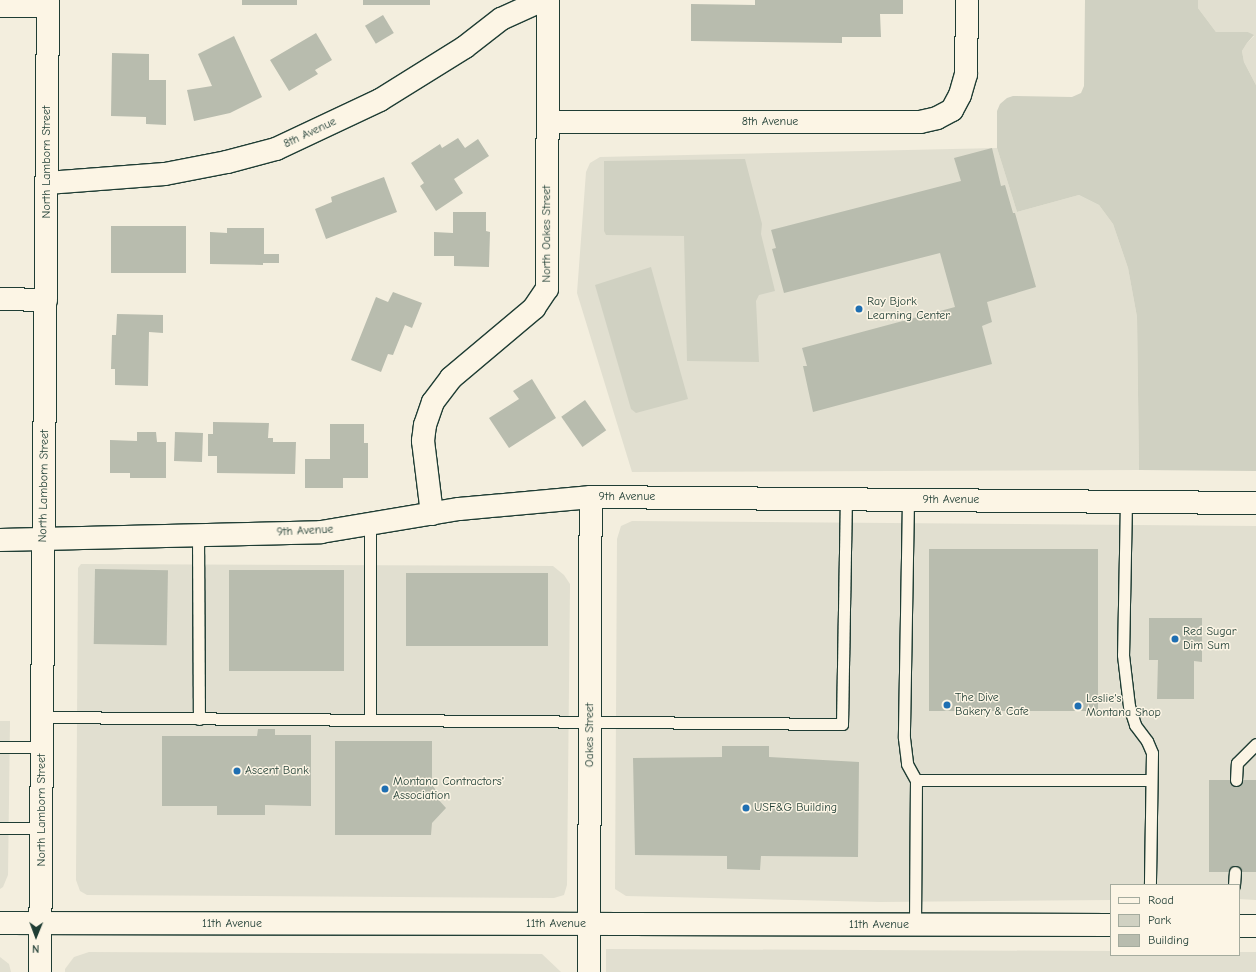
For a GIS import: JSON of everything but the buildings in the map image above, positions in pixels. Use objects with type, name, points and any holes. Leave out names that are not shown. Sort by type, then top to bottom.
[{"type":"main road","name":"8th Avenue","points":[[47,182],[165,174],[228,162],[276,149],[380,100],[465,47],[501,19],[543,0]]},
{"type":"main road","name":"North Oakes Street","points":[[432,514],[423,441],[425,425],[433,402],[451,378],[534,308],[547,289],[548,0]]},
{"type":"main road","name":"8th Avenue","points":[[548,122],[920,122],[937,118],[952,110],[960,96],[966,74],[967,0]]},
{"type":"main road","name":"North Lamborn Street","points":[[40,972],[48,3]]},
{"type":"main road","points":[[0,6],[48,3]]},
{"type":"main road","points":[[0,299],[46,300]]},
{"type":"main road","name":"9th Avenue","points":[[0,540],[321,532],[459,509],[591,497],[1256,502]]},
{"type":"main road","name":"Oakes Street","points":[[589,972],[591,497]]},
{"type":"main road","name":"11th Avenue","points":[[0,923],[1110,925]]},
{"type":"main road","points":[[1240,926],[1256,926]]},
{"type":"lane","points":[[42,718],[370,719],[842,724],[846,499]]},
{"type":"lane","points":[[908,500],[904,738],[907,764],[916,780],[915,925]]},
{"type":"lane","points":[[1126,501],[1123,655],[1129,706],[1135,725],[1147,742],[1152,754],[1150,884]]},
{"type":"lane","points":[[370,524],[370,719]]},
{"type":"lane","points":[[198,536],[199,718]]},
{"type":"lane","points":[[1236,780],[1237,763],[1252,745],[1256,744]]},
{"type":"lane","points":[[0,748],[42,747]]},
{"type":"lane","points":[[916,780],[1151,780]]},
{"type":"lane","points":[[0,828],[42,828]]},
{"type":"lane","points":[[1234,872],[1234,884]]},
{"type":"shaded area","points":[[1198,0],[1256,0],[1256,85],[1244,62],[1242,51],[1254,36],[1248,32],[1216,32],[1198,8]]},
{"type":"shaded area","name":"Ray Bjork Learning Center","points":[[997,148],[1017,212],[1079,195],[1099,205],[1113,224],[1128,268],[1137,317],[1139,470],[632,472],[577,293],[586,172],[590,163],[600,157]]},
{"type":"shaded area","points":[[632,521],[1256,526],[1256,900],[1240,899],[1240,884],[1110,884],[1110,900],[880,902],[626,896],[615,889],[617,539],[621,526]]},
{"type":"shaded area","points":[[81,564],[553,566],[564,575],[570,584],[567,885],[564,895],[554,898],[87,895],[80,891],[76,880],[78,568]]},
{"type":"shaded area","points":[[0,721],[10,721],[8,875],[3,887],[0,889]]},
{"type":"shaded area","points":[[606,949],[1110,951],[1110,956],[1240,956],[1240,952],[1256,952],[1256,972],[606,972]]},
{"type":"shaded area","points":[[89,952],[542,954],[561,972],[65,972],[65,969],[74,957]]},
{"type":"shaded area","points":[[0,957],[9,964],[11,972],[0,972]]},
{"type":"green space","points":[[1085,0],[1198,0],[1198,8],[1216,32],[1248,32],[1254,35],[1242,51],[1244,62],[1256,85],[1256,471],[1139,470],[1137,317],[1128,268],[1113,224],[1099,205],[1079,195],[1017,212],[997,148],[997,111],[1000,104],[1007,98],[1013,96],[1072,97],[1081,93],[1084,86]]},
{"type":"green space","points":[[745,159],[762,224],[761,234],[775,291],[759,295],[756,301],[759,362],[687,361],[684,236],[606,235],[604,231],[604,161]]},
{"type":"green space","points":[[651,267],[688,399],[636,413],[631,409],[595,285]]},
{"type":"place","name":"Ray Bjork Learning Center","points":[[859,309]]},
{"type":"place","name":"Red Sugar Dim Sum","points":[[1175,639]]},
{"type":"place","name":"The Dive Bakery & Cafe","points":[[947,705]]},
{"type":"place","name":"Leslie's Montana Shop","points":[[1078,706]]},
{"type":"place","name":"Ascent Bank","points":[[237,771]]},
{"type":"place","name":"Montana Contractors' Association","points":[[385,789]]},
{"type":"place","name":"USF&G Building","points":[[746,808]]}]
